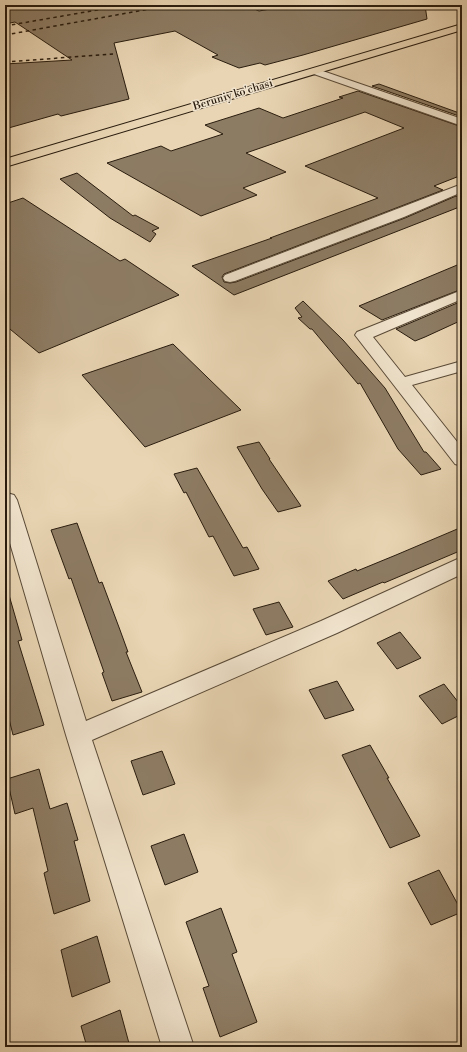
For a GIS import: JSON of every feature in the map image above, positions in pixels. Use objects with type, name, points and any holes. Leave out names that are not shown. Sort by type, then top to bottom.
[{"type":"main road","name":"Beruniy ko'chasi","points":[[5,154],[462,19]]},
{"type":"main road","name":"Beruniy ko'chasi","points":[[5,164],[462,27]]},
{"type":"main road","points":[[408,35],[421,39]]},
{"type":"street","points":[[314,71],[462,123]]},
{"type":"street","points":[[230,278],[399,214],[462,188]]},
{"type":"street","points":[[462,294],[363,335],[462,460]]},
{"type":"street","points":[[401,383],[462,366]]},
{"type":"street","points":[[6,500],[78,735],[178,1047]]},
{"type":"street","points":[[78,735],[329,627],[462,565]]},
{"type":"building","points":[[5,5],[246,5],[259,11],[292,5],[425,5],[427,19],[265,65],[260,63],[239,68],[212,57],[218,55],[175,31],[114,43],[129,99],[61,116],[58,114],[5,129],[5,64],[72,60],[15,22],[5,24]]},
{"type":"building","points":[[379,84],[462,114],[462,117],[372,86]]},
{"type":"building","points":[[358,91],[462,127],[462,175],[434,186],[443,190],[224,274],[222,277],[224,282],[236,282],[405,218],[456,196],[462,199],[462,206],[234,295],[192,266],[378,198],[305,166],[404,128],[365,112],[246,153],[286,172],[243,188],[257,195],[201,216],[107,163],[161,146],[171,151],[223,134],[205,125],[259,108],[283,118],[343,98],[339,97]]},
{"type":"building","points":[[77,173],[133,216],[135,215],[159,228],[152,231],[156,234],[150,242],[110,218],[60,179]]},
{"type":"building","points":[[23,198],[120,261],[125,259],[179,295],[39,353],[5,325],[5,204]]},
{"type":"building","points":[[462,263],[462,289],[382,320],[359,306]]},
{"type":"building","points":[[303,301],[343,340],[385,388],[424,452],[426,452],[441,469],[421,475],[398,449],[360,383],[358,384],[312,329],[310,329],[298,318],[302,317],[295,308]]},
{"type":"building","points":[[462,301],[462,320],[425,337],[415,341],[396,329]]},
{"type":"building","points":[[173,344],[241,410],[145,447],[82,375]]},
{"type":"building","points":[[259,442],[301,506],[278,512],[262,489],[237,447]]},
{"type":"building","points":[[197,468],[243,548],[247,547],[259,569],[234,576],[213,536],[209,537],[186,492],[184,493],[174,474]]},
{"type":"building","points":[[77,523],[99,583],[102,582],[128,652],[126,652],[142,692],[112,701],[102,673],[104,672],[71,578],[69,579],[51,530]]},
{"type":"building","points":[[462,527],[462,550],[384,583],[383,582],[343,599],[328,581],[356,569],[357,571]]},
{"type":"building","points":[[5,595],[9,595],[22,640],[18,641],[44,725],[13,735],[5,703]]},
{"type":"building","points":[[279,602],[293,627],[266,635],[253,609]]},
{"type":"building","points":[[400,632],[421,658],[397,669],[377,643]]},
{"type":"building","points":[[337,681],[354,710],[325,719],[309,690]]},
{"type":"building","points":[[444,684],[462,707],[462,714],[442,724],[419,696]]},
{"type":"building","points":[[370,745],[420,836],[390,848],[342,755]]},
{"type":"building","points":[[162,751],[175,784],[143,795],[131,761]]},
{"type":"building","points":[[39,769],[50,809],[67,803],[78,840],[74,841],[90,901],[54,914],[44,873],[48,871],[33,808],[15,814],[7,779]]},
{"type":"building","points":[[184,834],[198,872],[165,885],[151,846]]},
{"type":"building","points":[[439,870],[462,912],[431,925],[408,883]]},
{"type":"building","points":[[221,908],[237,952],[232,954],[257,1022],[220,1037],[203,988],[209,986],[186,922]]},
{"type":"building","points":[[97,936],[110,982],[72,997],[61,950]]},
{"type":"building","points":[[120,1010],[130,1047],[87,1047],[81,1026]]},
{"type":"railway","points":[[5,26],[126,5]]},
{"type":"railway","points":[[5,35],[172,5]]},
{"type":"railway","points":[[5,62],[113,54]]}]
